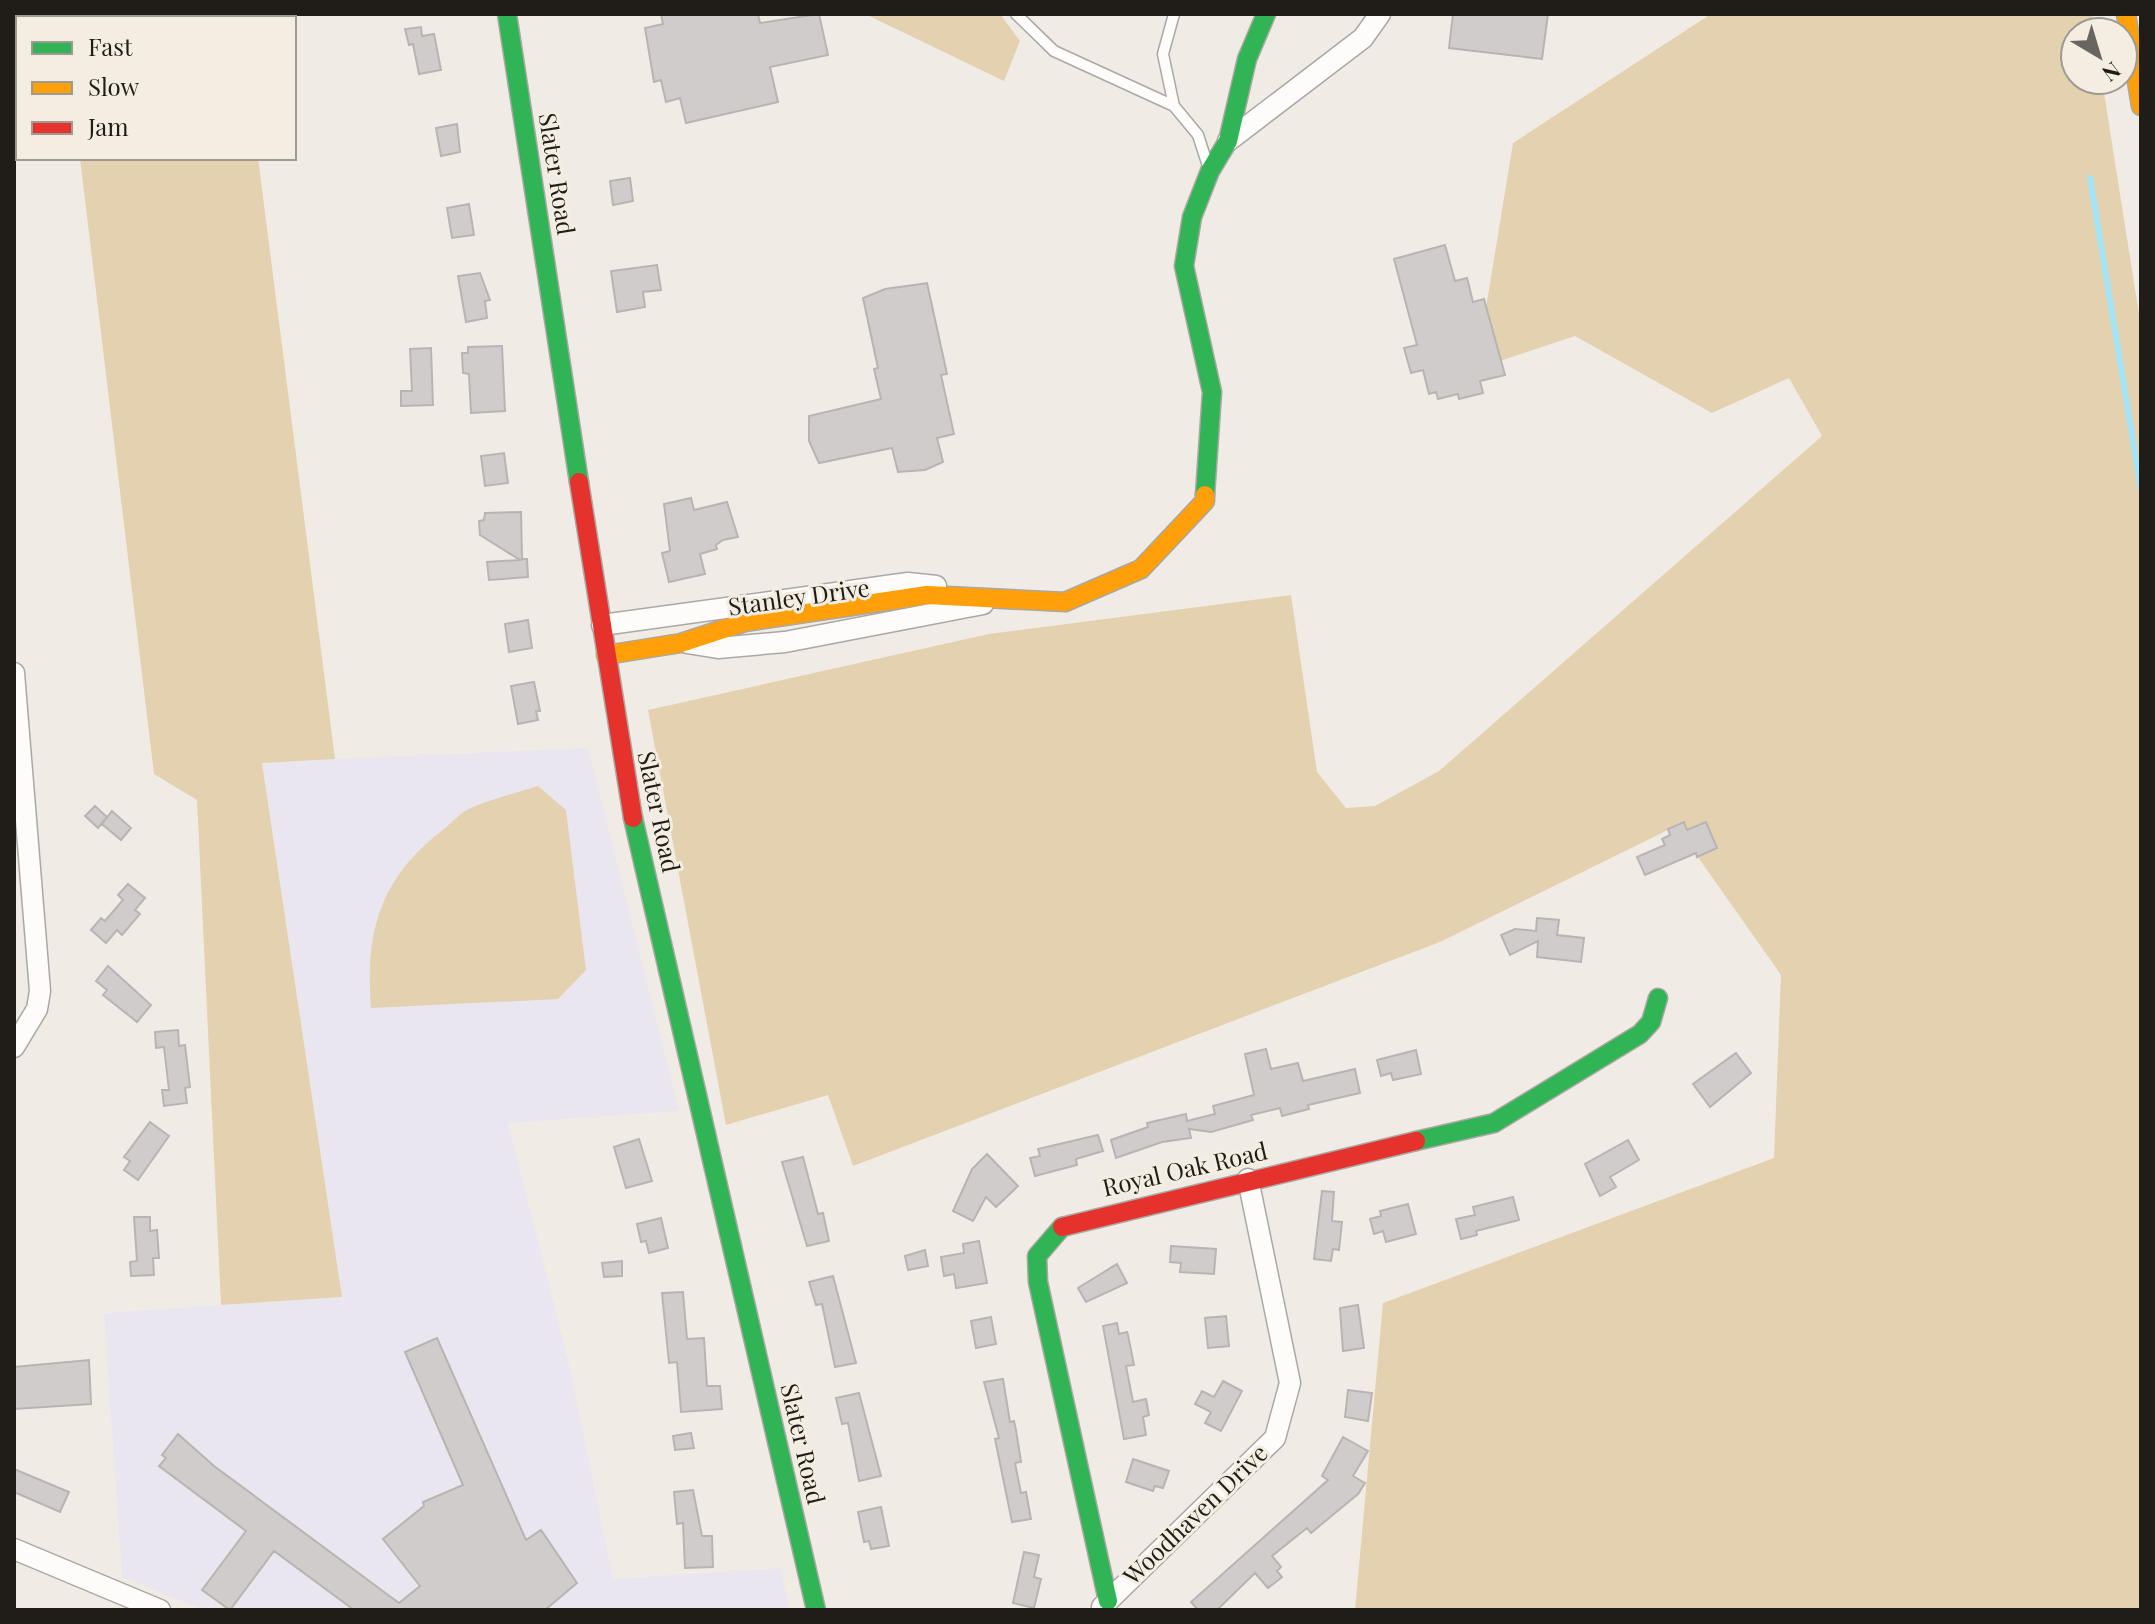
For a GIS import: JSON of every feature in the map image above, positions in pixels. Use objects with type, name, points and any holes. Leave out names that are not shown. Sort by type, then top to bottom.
[{"type":"main road","name":"Slater Road","points":[[507,14],[626,790],[816,1610]]},
{"type":"main road","name":"Stanley Drive","points":[[994,601],[1065,602],[1141,569],[1205,501],[1212,392],[1184,266],[1192,217],[1210,171],[1228,141],[1247,59],[1266,14]]},
{"type":"main road","points":[[2126,14],[2141,106]]},
{"type":"main road","name":"Stanley Drive","points":[[606,655],[681,643]]},
{"type":"main road","name":"Royal Oak Road","points":[[1104,1606],[1038,1282],[1037,1256],[1065,1223],[1494,1123],[1640,1034],[1651,1022],[1658,998]]},
{"type":"street","name":"Stanley Drive","points":[[1228,141],[1363,38],[1380,14]]},
{"type":"street","name":"Stanley Drive","points":[[602,625],[908,583],[954,588],[994,601]]},
{"type":"street","name":"Stanley Drive","points":[[681,643],[718,648],[785,642],[950,613],[994,601]]},
{"type":"street","points":[[14,673],[40,991],[37,1009],[14,1047]]},
{"type":"street","name":"Woodhaven Drive","points":[[1104,1606],[1275,1438],[1290,1383],[1248,1179]]},
{"type":"street","points":[[14,1549],[160,1610]]},
{"type":"lane","points":[[1016,14],[1054,51],[1174,106],[1198,135],[1210,171]]},
{"type":"lane","points":[[1174,14],[1163,54],[1174,106]]},
{"type":"shaded area","points":[[865,14],[1000,14],[1020,41],[1004,81]]},
{"type":"shaded area","points":[[1711,14],[2092,14],[2059,16],[2059,96],[2105,96],[2141,327],[2141,1610],[1355,1610],[1383,1303],[1774,1158],[1781,975],[1676,826],[1440,942],[853,1166],[828,1095],[726,1125],[648,710],[989,634],[1291,595],[1317,772],[1346,808],[1375,806],[1439,771],[1822,436],[1789,378],[1712,413],[1575,336],[1476,369],[1513,143]]},
{"type":"shaded area","points":[[80,160],[258,160],[335,759],[262,763],[342,1297],[221,1305],[197,800],[154,774]]},
{"type":"shaded area","points":[[588,748],[679,1111],[508,1123],[569,1364],[613,1579],[781,1568],[789,1610],[204,1610],[122,1577],[104,1313],[342,1297],[262,762]]},
{"type":"shaded area","points":[[538,786],[566,810],[586,970],[558,999],[371,1008],[371,954],[375,930],[391,887],[405,867],[422,848],[466,811]]},
{"type":"building","points":[[661,14],[758,14],[760,23],[819,14],[828,55],[770,67],[778,102],[686,123],[680,98],[666,102],[661,80],[654,82],[645,28],[663,24]]},
{"type":"building","points":[[1453,14],[1548,14],[1542,59],[1449,48]]},
{"type":"building","points":[[421,27],[422,36],[434,34],[441,70],[419,74],[413,44],[409,45],[405,29]]},
{"type":"building","points":[[457,124],[460,152],[441,156],[436,128]]},
{"type":"building","points":[[630,178],[633,201],[613,205],[610,181]]},
{"type":"building","points":[[469,204],[474,235],[452,238],[447,208]]},
{"type":"building","points":[[1445,245],[1455,281],[1467,278],[1473,302],[1484,299],[1505,375],[1480,381],[1483,393],[1459,399],[1458,394],[1438,399],[1436,392],[1429,394],[1423,370],[1411,373],[1404,348],[1417,345],[1394,259]]},
{"type":"building","points":[[657,265],[661,290],[643,292],[645,307],[617,312],[611,271]]},
{"type":"building","points":[[480,273],[490,300],[485,301],[487,318],[466,322],[458,276]]},
{"type":"building","points":[[927,283],[947,374],[941,375],[954,434],[937,438],[943,462],[925,470],[898,472],[892,448],[819,463],[809,441],[809,416],[881,399],[874,369],[878,368],[863,298],[885,289]]},
{"type":"building","points":[[502,346],[505,411],[471,413],[469,374],[463,373],[462,353],[468,353],[468,347]]},
{"type":"building","points":[[431,348],[433,405],[401,406],[401,391],[412,391],[410,349]]},
{"type":"building","points":[[504,453],[508,483],[485,486],[481,456]]},
{"type":"building","points":[[691,498],[694,510],[727,502],[738,537],[723,540],[716,545],[717,549],[700,554],[705,574],[669,582],[662,553],[670,551],[664,504]]},
{"type":"building","points":[[521,512],[522,559],[527,559],[528,577],[489,580],[487,562],[520,560],[480,535],[479,521],[484,520],[485,513]]},
{"type":"building","points":[[528,620],[532,648],[509,652],[505,624]]},
{"type":"building","points":[[534,682],[540,711],[536,711],[538,720],[518,724],[511,686]]},
{"type":"building","points":[[95,806],[107,817],[98,828],[85,816]]},
{"type":"building","points":[[112,811],[131,828],[121,840],[102,824]]},
{"type":"building","points":[[1684,822],[1687,830],[1706,822],[1717,848],[1697,857],[1696,853],[1645,875],[1637,857],[1665,845],[1662,839],[1670,835],[1668,829]]},
{"type":"building","points":[[128,884],[145,898],[135,910],[140,914],[122,935],[117,930],[106,943],[91,930],[101,918],[105,921],[123,900],[118,895]]},
{"type":"building","points":[[1537,918],[1559,920],[1557,935],[1584,938],[1581,962],[1537,957],[1538,941],[1510,955],[1501,935],[1515,929],[1536,931]]},
{"type":"building","points":[[108,966],[151,1005],[137,1022],[103,995],[107,990],[96,981]]},
{"type":"building","points":[[178,1030],[179,1046],[185,1045],[190,1087],[185,1088],[187,1103],[164,1106],[162,1090],[169,1090],[164,1047],[156,1048],[155,1032]]},
{"type":"building","points":[[1266,1049],[1271,1069],[1298,1063],[1303,1081],[1355,1069],[1360,1093],[1308,1105],[1309,1109],[1282,1116],[1280,1108],[1251,1115],[1253,1120],[1211,1132],[1189,1129],[1191,1138],[1162,1142],[1116,1158],[1111,1140],[1148,1127],[1147,1123],[1186,1114],[1187,1121],[1215,1114],[1213,1106],[1254,1095],[1245,1054]]},
{"type":"building","points":[[1416,1050],[1421,1074],[1393,1080],[1391,1073],[1381,1076],[1377,1060]]},
{"type":"building","points":[[1736,1053],[1751,1073],[1710,1107],[1693,1084]]},
{"type":"building","points":[[150,1122],[169,1136],[138,1180],[124,1170],[130,1161],[124,1157]]},
{"type":"building","points":[[1098,1135],[1103,1151],[1076,1159],[1077,1165],[1035,1176],[1030,1158],[1040,1156],[1038,1149]]},
{"type":"building","points":[[639,1139],[652,1181],[626,1188],[614,1147]]},
{"type":"building","points":[[1628,1140],[1639,1160],[1610,1177],[1616,1187],[1600,1196],[1585,1164]]},
{"type":"building","points":[[987,1154],[1018,1186],[996,1207],[986,1197],[973,1221],[953,1211],[972,1169]]},
{"type":"building","points":[[803,1157],[818,1214],[823,1213],[829,1241],[807,1246],[782,1162]]},
{"type":"building","points":[[1322,1191],[1334,1192],[1332,1221],[1342,1222],[1339,1250],[1333,1249],[1331,1261],[1314,1259]]},
{"type":"building","points":[[1513,1197],[1519,1220],[1476,1231],[1477,1235],[1461,1239],[1456,1219],[1475,1215],[1473,1207]]},
{"type":"building","points":[[1408,1204],[1416,1234],[1386,1242],[1383,1231],[1374,1234],[1370,1219],[1381,1216],[1380,1211]]},
{"type":"building","points":[[134,1217],[150,1217],[150,1231],[157,1230],[159,1258],[153,1258],[154,1275],[131,1276],[130,1262],[137,1261]]},
{"type":"building","points":[[661,1218],[668,1248],[649,1253],[646,1241],[641,1242],[637,1224]]},
{"type":"building","points":[[979,1241],[987,1283],[956,1288],[954,1274],[944,1276],[941,1257],[964,1253],[963,1244]]},
{"type":"building","points":[[1171,1246],[1216,1249],[1214,1274],[1180,1272],[1181,1263],[1170,1262]]},
{"type":"building","points":[[925,1250],[928,1266],[908,1270],[905,1256]]},
{"type":"building","points":[[622,1261],[622,1276],[604,1277],[602,1263]]},
{"type":"building","points":[[1117,1264],[1127,1283],[1086,1302],[1078,1288]]},
{"type":"building","points":[[833,1276],[856,1363],[835,1367],[822,1304],[816,1305],[809,1282]]},
{"type":"building","points":[[683,1292],[687,1339],[704,1338],[707,1386],[720,1386],[722,1409],[681,1412],[677,1362],[669,1363],[662,1293]]},
{"type":"building","points":[[1358,1305],[1364,1348],[1343,1351],[1340,1308]]},
{"type":"building","points":[[1226,1316],[1229,1346],[1208,1348],[1205,1318]]},
{"type":"building","points":[[991,1317],[996,1344],[976,1348],[971,1321]]},
{"type":"building","points":[[1117,1323],[1119,1334],[1127,1332],[1128,1335],[1134,1365],[1126,1366],[1133,1402],[1146,1399],[1149,1415],[1143,1417],[1146,1435],[1124,1439],[1103,1326]]},
{"type":"building","points":[[437,1338],[526,1540],[541,1530],[577,1583],[545,1610],[354,1610],[274,1551],[230,1610],[202,1590],[246,1531],[159,1466],[166,1458],[162,1455],[178,1434],[214,1466],[399,1603],[420,1586],[383,1539],[424,1506],[423,1502],[463,1485],[405,1352]]},
{"type":"building","points":[[89,1360],[91,1404],[14,1409],[14,1367]]},
{"type":"building","points":[[1003,1379],[1010,1422],[1014,1421],[1016,1430],[1021,1462],[1015,1463],[1021,1493],[1026,1492],[1031,1519],[1012,1522],[995,1439],[999,1438],[984,1382]]},
{"type":"building","points":[[1223,1381],[1242,1391],[1221,1431],[1205,1423],[1211,1412],[1195,1404],[1202,1391],[1214,1397]]},
{"type":"building","points":[[1348,1390],[1372,1393],[1368,1421],[1345,1417]]},
{"type":"building","points":[[859,1393],[881,1476],[859,1481],[848,1423],[842,1424],[836,1398]]},
{"type":"building","points":[[691,1433],[694,1448],[675,1450],[673,1436]]},
{"type":"building","points":[[1343,1437],[1368,1451],[1353,1476],[1365,1483],[1358,1494],[1311,1533],[1307,1528],[1272,1556],[1281,1567],[1277,1571],[1282,1577],[1268,1588],[1255,1573],[1217,1610],[1198,1610],[1191,1602],[1328,1480],[1322,1476]]},
{"type":"building","points":[[1133,1459],[1169,1471],[1163,1488],[1155,1486],[1153,1491],[1126,1482]]},
{"type":"building","points":[[14,1469],[69,1492],[60,1512],[14,1492]]},
{"type":"building","points":[[693,1490],[702,1536],[712,1536],[713,1567],[685,1568],[683,1523],[677,1524],[674,1492]]},
{"type":"building","points":[[881,1507],[889,1546],[871,1549],[869,1541],[864,1542],[858,1512]]},
{"type":"building","points":[[1024,1552],[1039,1555],[1034,1577],[1041,1579],[1034,1608],[1013,1603]]},
{"type":"waterway","points":[[2090,178],[2141,490]]},
{"type":"traffic: fast","points":[[507,14],[579,482]]},
{"type":"traffic: fast","points":[[1205,495],[1212,392],[1184,266],[1192,217],[1210,171],[1228,141],[1247,59],[1266,14]]},
{"type":"traffic: fast","points":[[633,818],[816,1610]]},
{"type":"traffic: fast","points":[[1416,1141],[1494,1123],[1640,1034],[1651,1022],[1658,998]]},
{"type":"traffic: fast","points":[[1062,1227],[1037,1256],[1038,1282],[1108,1601]]},
{"type":"traffic: slow","points":[[2126,14],[2141,106]]},
{"type":"traffic: slow","points":[[606,655],[681,643],[745,622],[927,595],[1065,602],[1141,569],[1205,501],[1205,495]]},
{"type":"traffic: jam","points":[[579,482],[633,818]]},
{"type":"traffic: jam","points":[[1062,1227],[1416,1141]]}]
